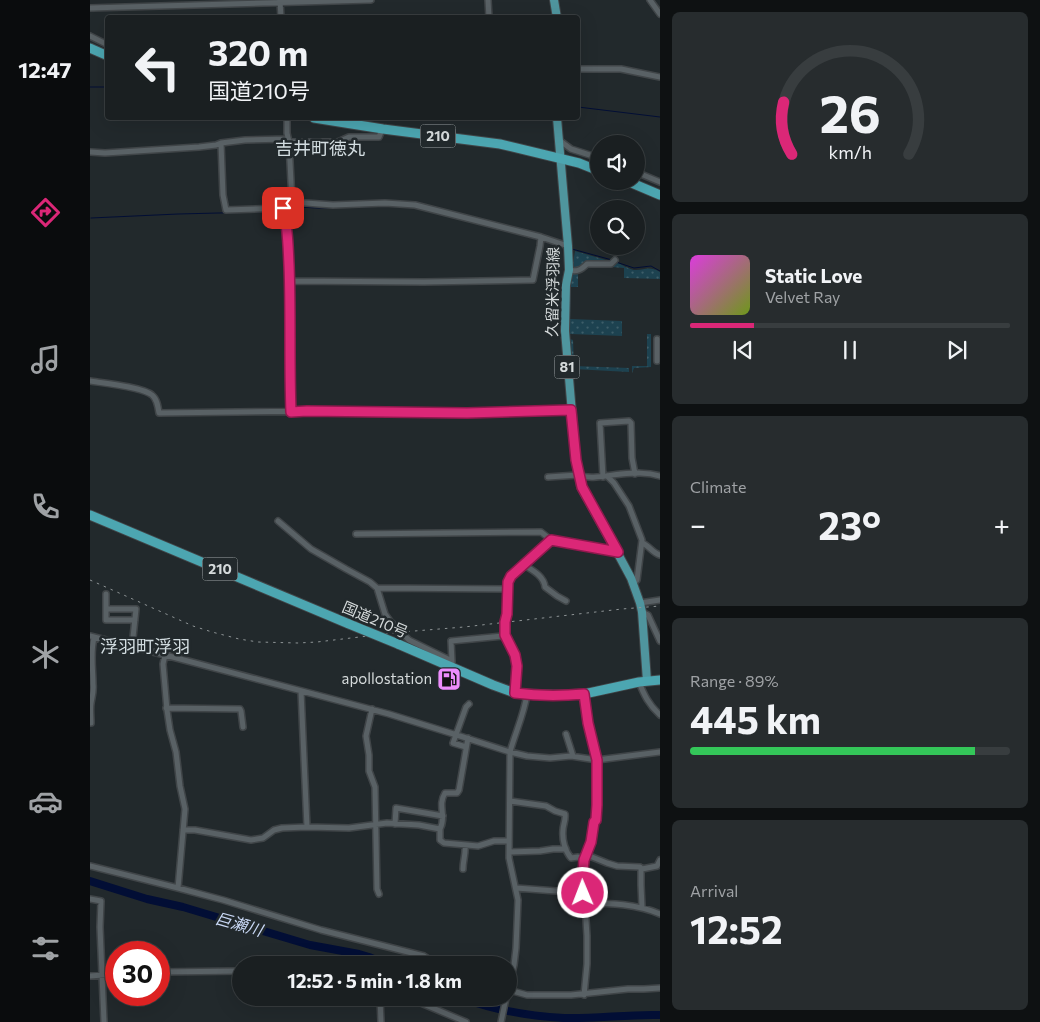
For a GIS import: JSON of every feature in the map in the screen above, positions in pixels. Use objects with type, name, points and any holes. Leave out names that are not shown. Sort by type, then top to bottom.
[{"type":"highway","points":[[90,48],[105,55]]},
{"type":"highway","name":"210","points":[[327,120],[500,144],[590,167]]},
{"type":"highway","points":[[645,189],[660,195]]},
{"type":"highway","name":"国道210号","points":[[90,515],[349,624],[452,664],[493,685],[515,693],[584,694],[643,681],[660,680]]},
{"type":"main road","points":[[554,0],[556,15]]},
{"type":"main road","name":"久留米浮羽線","points":[[557,120],[568,246],[565,331],[578,475],[582,487],[618,552],[640,603]]},
{"type":"main road","name":"81","points":[[640,603],[642,612],[643,681]]},
{"type":"street","points":[[90,8],[280,1],[371,0]]},
{"type":"street","points":[[488,0],[489,15]]},
{"type":"street","points":[[650,0],[660,14]]},
{"type":"street","points":[[280,1],[280,15]]},
{"type":"street","points":[[90,36],[105,44]]},
{"type":"street","points":[[580,69],[622,69],[660,77]]},
{"type":"street","points":[[221,142],[223,194],[226,210],[284,211],[292,202],[287,120]]},
{"type":"street","points":[[90,152],[105,153],[199,148],[216,145],[221,142],[245,140],[338,142],[349,137],[379,137],[381,132]]},
{"type":"street","points":[[560,140],[571,149],[590,155]]},
{"type":"street","points":[[645,176],[660,182]]},
{"type":"street","points":[[292,202],[333,205],[385,203],[415,205],[541,237],[568,246]]},
{"type":"street","points":[[284,211],[287,228],[290,281],[291,412]]},
{"type":"street","points":[[290,281],[425,282],[533,280],[541,237]]},
{"type":"street","points":[[568,270],[576,272],[587,264],[611,264],[614,261]]},
{"type":"street","points":[[657,361],[658,343]]},
{"type":"street","points":[[90,381],[122,385],[151,393],[156,400],[159,413],[307,411],[467,413],[571,410]]},
{"type":"street","points":[[632,582],[637,580],[642,540],[629,506],[614,483],[605,476],[600,423],[629,421],[631,423],[632,458],[635,474]]},
{"type":"street","points":[[548,478],[578,475],[582,477],[650,473],[660,476]]},
{"type":"street","points":[[278,520],[311,550],[370,582],[376,588],[385,614],[390,621],[409,640],[452,664]]},
{"type":"street","points":[[356,534],[542,532],[551,540],[618,552]]},
{"type":"street","points":[[515,693],[517,666],[515,655],[505,635],[508,582],[511,576],[551,540]]},
{"type":"street","points":[[642,543],[660,555]]},
{"type":"street","points":[[524,564],[540,577],[545,586],[566,601]]},
{"type":"street","points":[[376,588],[507,589]]},
{"type":"street","points":[[106,594],[106,620],[135,620]]},
{"type":"street","points":[[640,603],[660,600]]},
{"type":"street","points":[[106,609],[136,609],[132,647]]},
{"type":"street","points":[[642,612],[648,615],[660,641]]},
{"type":"street","points":[[452,664],[451,642],[505,635]]},
{"type":"street","points":[[90,723],[94,684],[91,661],[92,637],[372,710],[527,756],[550,758],[573,756],[597,760],[660,752]]},
{"type":"street","points":[[165,655],[162,664],[166,708],[176,752],[185,810],[178,888]]},
{"type":"street","points":[[643,681],[644,694],[652,708],[660,715]]},
{"type":"street","points":[[301,691],[307,827]]},
{"type":"street","points":[[515,956],[518,900],[509,858],[510,752],[525,708],[526,694]]},
{"type":"street","points":[[584,694],[588,723],[597,760],[596,820],[583,872],[587,964],[584,995]]},
{"type":"street","points":[[466,747],[454,743],[466,707],[469,704]]},
{"type":"street","points":[[166,708],[240,709],[242,711],[243,727]]},
{"type":"street","points":[[372,710],[366,736],[369,771],[375,785],[377,889],[379,894]]},
{"type":"street","points":[[566,734],[573,756]]},
{"type":"street","points":[[468,738],[459,790],[457,793],[445,793],[443,797],[440,840],[444,843],[478,846],[494,841],[509,841]]},
{"type":"street","points":[[510,802],[546,806],[566,814],[563,833],[566,849],[571,858],[586,857],[607,863],[645,869],[657,866],[660,860]]},
{"type":"street","points":[[395,824],[396,808],[443,816]]},
{"type":"street","points":[[183,830],[195,830],[251,840],[263,838],[274,830],[282,828],[349,828],[376,824],[395,824],[419,825],[440,829]]},
{"type":"street","points":[[463,869],[466,845]]},
{"type":"street","points":[[509,852],[566,849]]},
{"type":"street","points":[[90,866],[223,900],[321,930],[424,956]]},
{"type":"street","points":[[641,868],[642,907]]},
{"type":"street","points":[[516,888],[583,893]]},
{"type":"street","points":[[90,899],[101,901],[100,928],[104,1022]]},
{"type":"street","points":[[585,903],[642,907],[660,914]]},
{"type":"street","points":[[170,972],[232,971]]},
{"type":"street","points":[[90,976],[105,975]]},
{"type":"street","points":[[517,992],[546,996],[584,995],[628,989],[660,988]]},
{"type":"street","points":[[380,1006],[381,1022]]},
{"type":"street","points":[[428,1006],[466,1022]]},
{"type":"street","points":[[501,1022],[504,1006]]},
{"type":"shaded area","points":[[575,251],[606,260],[572,269]]},
{"type":"shaded area","points":[[618,263],[634,270],[656,270],[660,272],[660,279],[624,278],[624,268],[612,267]]},
{"type":"shaded area","points":[[571,274],[578,274],[578,287],[571,287],[570,319],[622,321],[622,336],[570,334],[568,313]]},
{"type":"shaded area","points":[[647,334],[651,334],[651,367],[634,368],[632,373],[632,366],[647,366]]},
{"type":"shaded area","points":[[570,339],[573,340],[574,366],[629,368],[629,372],[572,368]]},
{"type":"waterway","points":[[90,87],[105,87]]},
{"type":"waterway","points":[[580,107],[660,117]]},
{"type":"waterway","points":[[286,211],[298,207],[412,207],[496,228]]},
{"type":"waterway","points":[[91,218],[270,211]]},
{"type":"waterway","points":[[507,231],[539,240]]},
{"type":"waterway","points":[[543,241],[556,245]]},
{"type":"waterway","points":[[572,249],[612,260]]},
{"type":"waterway","points":[[616,262],[634,268],[651,266],[660,271]]},
{"type":"waterway","name":"巨瀬川","points":[[90,881],[310,945],[366,956]]},
{"type":"waterway","name":"巨瀬川","points":[[488,1006],[525,1014],[564,1018],[660,1015]]},
{"type":"railway","points":[[90,580],[193,626],[239,639],[258,642],[317,642],[660,606]]},
{"type":"place","name":"apollostation","points":[[449,679]]},
{"type":"district","name":"吉井町徳丸","points":[[320,149]]},
{"type":"district","name":"浮羽町浮羽","points":[[145,647]]},
{"type":"route","points":[[283,208],[287,228],[290,281],[291,412],[467,413],[571,410],[578,475],[582,487],[618,552],[551,540],[511,576],[508,582],[505,635],[515,655],[517,666],[515,693],[584,694],[588,723],[597,760],[597,805],[591,842],[584,860],[583,893]]}]
